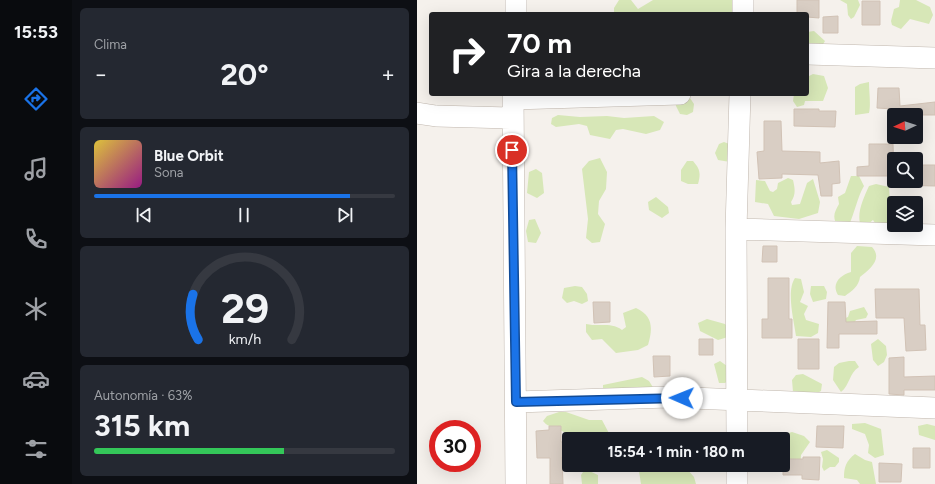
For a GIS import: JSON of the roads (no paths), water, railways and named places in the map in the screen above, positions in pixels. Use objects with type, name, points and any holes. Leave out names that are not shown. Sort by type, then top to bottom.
[{"type":"street","points":[[516,0],[516,12]]},
{"type":"street","points":[[743,0],[743,12]]},
{"type":"street","points":[[809,54],[935,58]]},
{"type":"street","points":[[417,113],[436,116],[512,104],[646,96]]},
{"type":"street","points":[[737,432],[736,229],[740,96]]},
{"type":"street","points":[[512,104],[516,484]]},
{"type":"street","points":[[736,229],[935,235]]},
{"type":"street","points":[[516,402],[668,397],[935,408]]},
{"type":"street","points":[[737,472],[737,484]]}]
